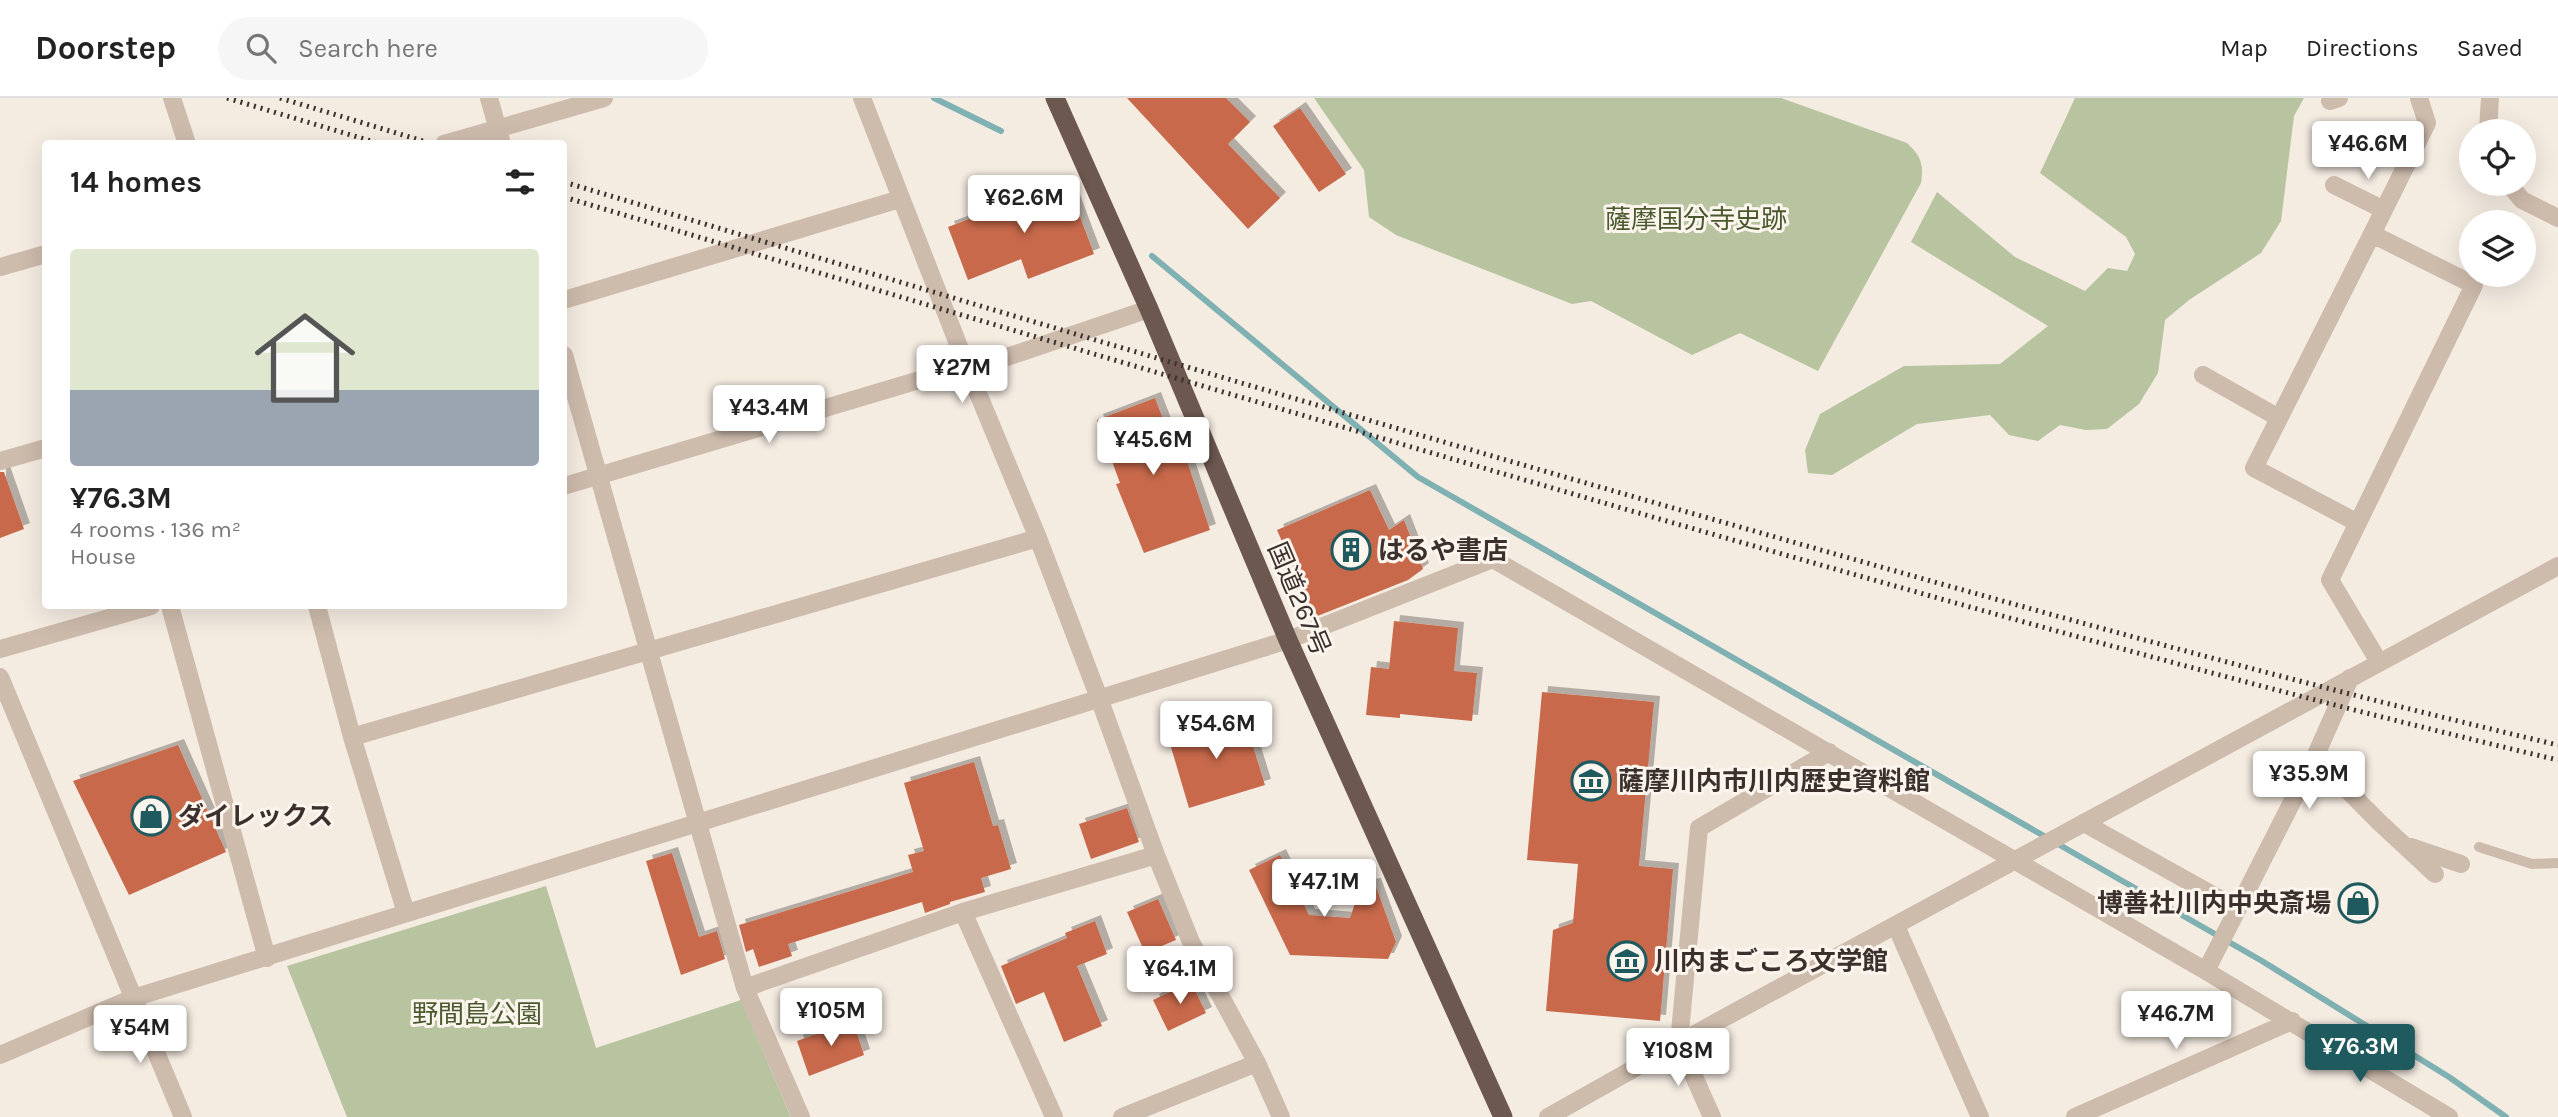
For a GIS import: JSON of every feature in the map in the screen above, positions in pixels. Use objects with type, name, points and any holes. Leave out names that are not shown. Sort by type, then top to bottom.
[{"type":"highway","name":"国道267号","points":[[1055,98],[1149,309],[1288,640],[1503,1117]]},
{"type":"street","points":[[172,98],[186,140]]},
{"type":"street","points":[[489,98],[500,136]]},
{"type":"street","points":[[472,140],[500,136],[604,98]]},
{"type":"street","points":[[862,98],[967,367],[1038,538],[1191,942],[1257,1063],[1282,1117]]},
{"type":"street","points":[[2358,523],[2254,468],[2427,123],[2419,98]]},
{"type":"street","points":[[2489,119],[2490,98]]},
{"type":"street","points":[[2334,185],[2384,210]]},
{"type":"street","points":[[2519,196],[2558,218]]},
{"type":"street","points":[[567,299],[900,199]]},
{"type":"street","points":[[2372,234],[2474,285],[2330,580],[2379,662]]},
{"type":"street","points":[[0,267],[42,255]]},
{"type":"street","points":[[567,485],[953,370],[986,364],[1149,309]]},
{"type":"street","points":[[567,366],[745,988],[801,1117]]},
{"type":"street","points":[[2203,375],[2279,418]]},
{"type":"street","points":[[0,461],[42,448]]},
{"type":"street","points":[[352,737],[1038,538]]},
{"type":"street","points":[[0,1055],[133,998],[1288,640],[1493,559],[1829,752],[2024,857],[2206,971],[2449,1117]]},
{"type":"street","points":[[1548,1117],[2558,566]]},
{"type":"street","points":[[0,649],[140,609]]},
{"type":"street","points":[[171,609],[267,958]]},
{"type":"street","points":[[318,609],[352,737],[406,913]]},
{"type":"street","points":[[0,677],[183,1117]]},
{"type":"street","points":[[2206,971],[2315,757],[2350,678]]},
{"type":"street","points":[[1712,1117],[1679,1044],[1699,828],[1829,752]]},
{"type":"street","points":[[2315,757],[2435,873]]},
{"type":"street","points":[[2084,823],[2238,909]]},
{"type":"street","points":[[2405,845],[2461,864]]},
{"type":"street","points":[[745,988],[963,912],[1156,855]]},
{"type":"street","points":[[963,912],[1054,1117]]},
{"type":"street","points":[[1895,926],[1980,1117]]},
{"type":"street","points":[[2076,1117],[2292,1021]]},
{"type":"street","points":[[1122,1117],[1257,1063]]},
{"type":"lane","points":[[2479,847],[2532,864],[2558,863]]},
{"type":"green space","name":"薩摩国分寺史跡","points":[[1314,98],[1781,98],[1907,143],[1920,161],[1921,183],[1818,371],[1740,333],[1692,355],[1591,301],[1572,304],[1396,235],[1369,217],[1364,170]]},
{"type":"green space","points":[[2075,98],[2304,98],[2294,116],[2281,221],[2261,253],[2189,300],[2165,320],[2158,373],[2139,404],[2107,429],[2086,430],[2060,425],[2038,441],[2009,435],[1990,415],[1917,424],[1832,475],[1808,473],[1805,450],[1820,414],[1904,366],[2000,364],[2048,326],[1911,242],[1937,192],[2015,257],[2085,291],[2108,268],[2127,271],[2135,254],[2126,237],[2040,173]]},
{"type":"green space","name":"野間島公園","points":[[546,886],[596,1048],[741,1000],[791,1117],[347,1117],[287,966]]},
{"type":"building","points":[[1127,98],[1226,98],[1250,122],[1228,144],[1280,198],[1248,229]]},
{"type":"building","points":[[1300,108],[1346,174],[1319,192],[1273,126]]},
{"type":"building","points":[[1067,182],[1094,254],[1028,279],[1021,259],[968,280],[948,227]]},
{"type":"building","points":[[1155,398],[1179,461],[1186,458],[1210,530],[1144,553],[1116,484],[1120,483],[1097,420]]},
{"type":"building","points":[[0,472],[4,472],[24,529],[0,538]]},
{"type":"building","name":"はるや書店","points":[[1370,490],[1389,530],[1404,520],[1423,569],[1408,580],[1315,617],[1277,530]]},
{"type":"building","points":[[1394,621],[1458,628],[1454,671],[1477,673],[1472,721],[1400,714],[1400,718],[1366,715],[1371,667],[1389,669]]},
{"type":"building","name":"薩摩川内市川内歴史資料館","points":[[1542,692],[1654,702],[1639,866],[1673,869],[1660,1021],[1546,1011],[1553,930],[1573,923],[1578,864],[1527,860]]},
{"type":"building","points":[[1243,714],[1265,785],[1189,808],[1168,737]]},
{"type":"building","name":"ダイレックス","points":[[178,745],[226,852],[129,895],[73,781]]},
{"type":"building","points":[[974,762],[993,826],[998,825],[1011,869],[981,878],[985,892],[950,902],[925,913],[922,902],[788,944],[792,956],[759,967],[753,949],[746,952],[739,925],[913,872],[908,855],[924,851],[904,783]]},
{"type":"building","points":[[1127,808],[1139,842],[1091,859],[1079,824]]},
{"type":"building","points":[[672,853],[699,937],[717,931],[725,959],[681,975],[646,861]]},
{"type":"building","points":[[1280,855],[1309,915],[1350,918],[1361,886],[1375,884],[1396,942],[1388,959],[1290,955],[1249,870]]},
{"type":"building","points":[[1158,899],[1176,940],[1145,953],[1127,912]]},
{"type":"building","points":[[1095,921],[1107,954],[1077,966],[1102,1026],[1064,1042],[1044,992],[1016,1004],[1001,966],[1067,938],[1065,933]]},
{"type":"building","points":[[1191,982],[1206,1013],[1168,1031],[1153,1000]]},
{"type":"building","points":[[853,1021],[864,1055],[809,1076],[797,1041]]},
{"type":"waterway","points":[[934,98],[1001,131]]},
{"type":"waterway","points":[[1152,256],[1418,477],[2262,961],[2449,1077],[2506,1117]]},
{"type":"railway","points":[[227,98],[368,140]]},
{"type":"railway","points":[[280,98],[420,140]]},
{"type":"railway","points":[[567,183],[1294,398],[2041,612],[2558,745]]},
{"type":"railway","points":[[567,198],[1388,440],[1886,583],[2221,675],[2558,760]]},
{"type":"place","name":"はるや書店","points":[[1351,550]]},
{"type":"place","name":"薩摩川内市川内歴史資料館","points":[[1591,781]]},
{"type":"place","name":"ダイレックス","points":[[151,816]]},
{"type":"place","name":"博善社川内中央斎場","points":[[2358,903]]},
{"type":"place","name":"川内まごころ文学館","points":[[1627,961]]}]
